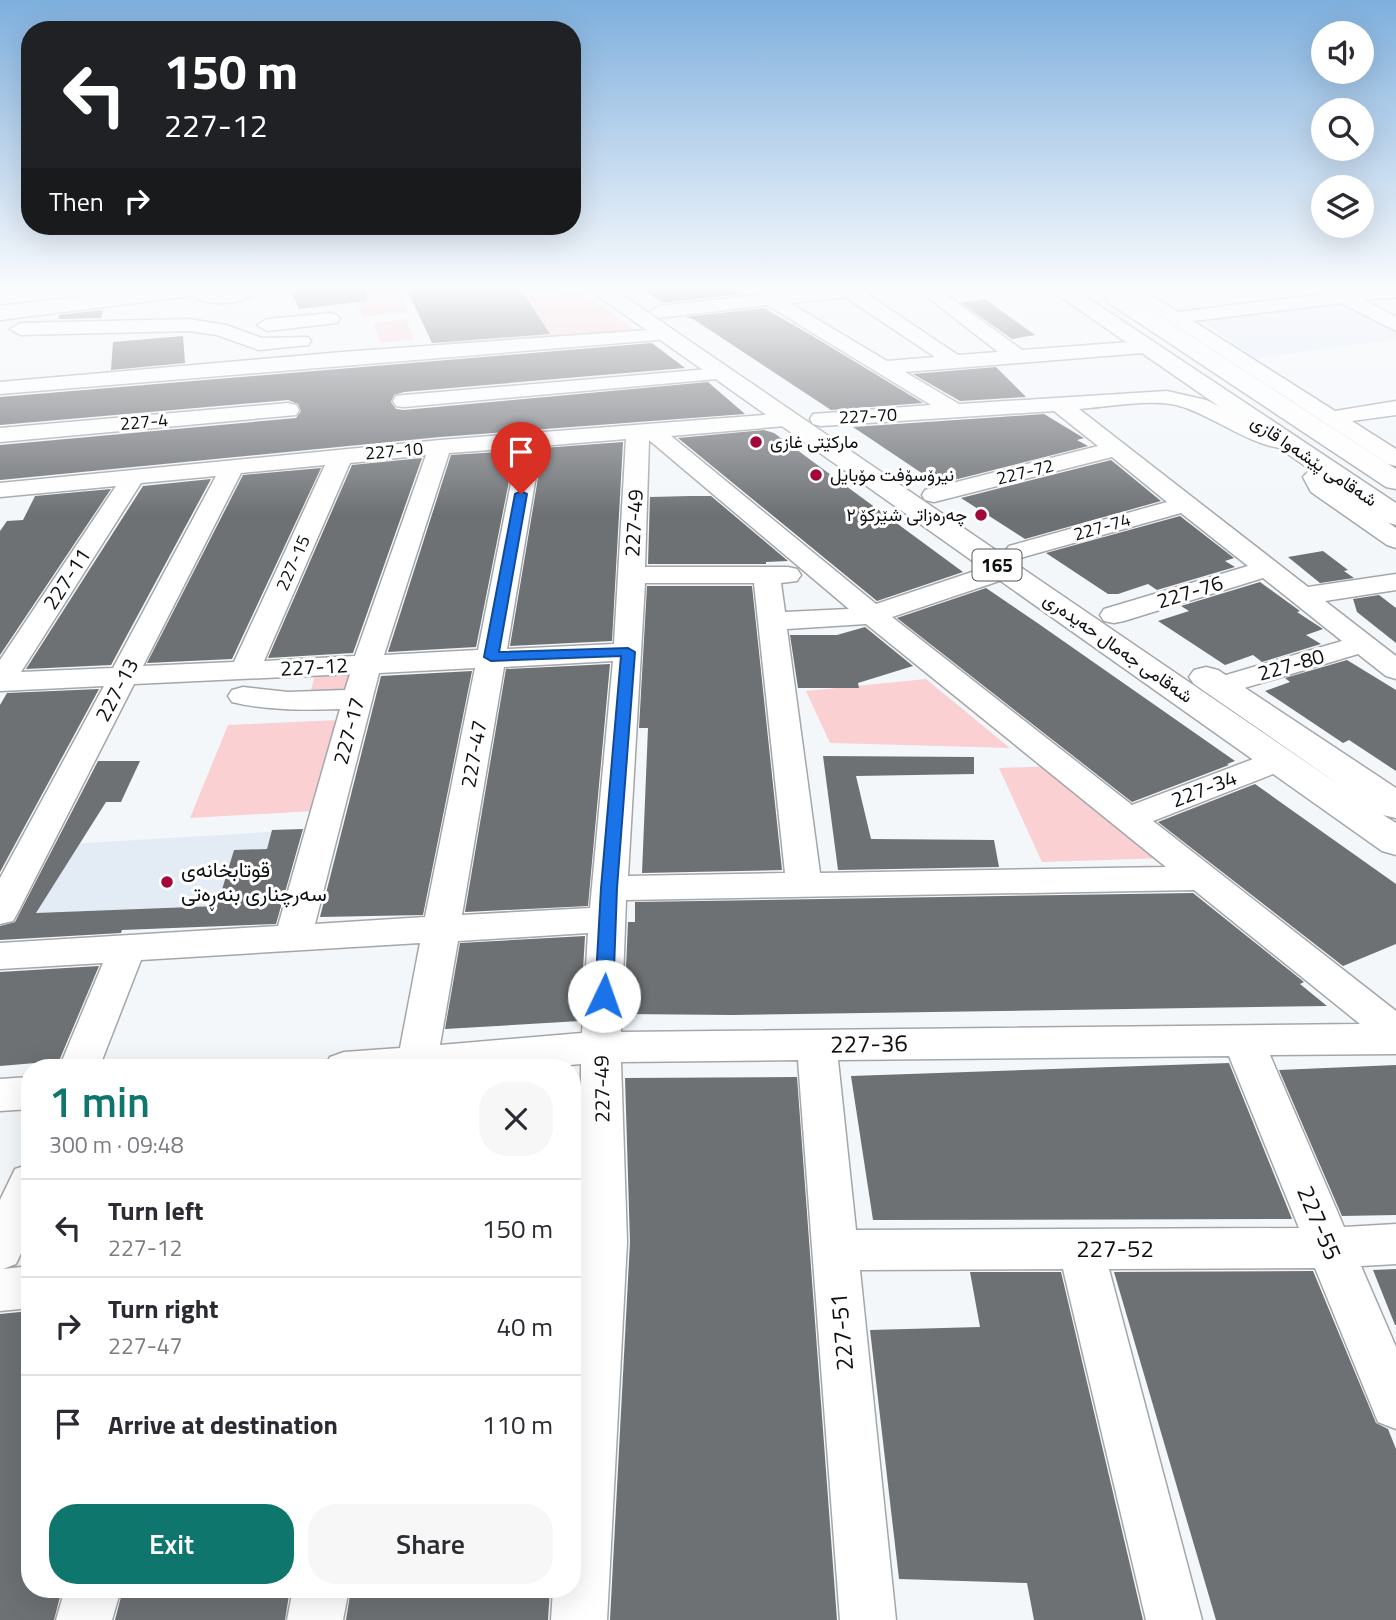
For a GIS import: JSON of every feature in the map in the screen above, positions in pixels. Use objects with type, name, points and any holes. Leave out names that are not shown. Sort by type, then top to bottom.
[{"type":"main road","name":"شەقامی جەمال حەیدەری","points":[[709,364],[789,420],[960,525],[1012,561],[1280,760],[1396,842]]},
{"type":"main road","name":"شەقامی جەمال حەیدەری","points":[[729,364],[821,419],[934,495],[960,525]]},
{"type":"main road","name":"شەقامی پێشەوا قازی","points":[[1168,364],[1396,516]]},
{"type":"main road","name":"شەقامی پێشەوا قازی","points":[[1217,364],[1396,481]]},
{"type":"main road","points":[[1222,399],[1264,395]]},
{"type":"main road","name":"شەقامی جەمال حەیدەری","points":[[1012,561],[1114,615],[1396,806]]},
{"type":"street","points":[[104,379],[105,364]]},
{"type":"street","points":[[0,388],[281,364]]},
{"type":"street","points":[[288,364],[288,461]]},
{"type":"street","points":[[396,364],[404,401],[428,448]]},
{"type":"street","points":[[878,364],[956,411]]},
{"type":"street","points":[[884,367],[930,364]]},
{"type":"street","points":[[1246,364],[1396,459]]},
{"type":"street","points":[[404,401],[721,374]]},
{"type":"street","name":"227-70","points":[[821,419],[1167,397],[1202,405],[1255,433],[1289,442]]},
{"type":"street","points":[[1060,405],[1396,670]]},
{"type":"street","points":[[1331,418],[1396,408]]},
{"type":"street","name":"227-4","points":[[0,435],[288,410]]},
{"type":"street","name":"227-10","points":[[3,493],[341,456],[789,420]]},
{"type":"street","points":[[646,432],[1396,1032]]},
{"type":"street","name":"227-49","points":[[581,1536],[588,1243],[631,575],[646,432]]},
{"type":"street","name":"227-47","points":[[418,1059],[531,440]]},
{"type":"street","name":"227-17","points":[[293,938],[428,448]]},
{"type":"street","name":"227-72","points":[[934,495],[1116,449]]},
{"type":"street","name":"227-15","points":[[244,683],[341,456]]},
{"type":"street","name":"227-13","points":[[0,912],[233,467]]},
{"type":"street","points":[[1325,467],[1315,477],[1320,487],[1396,540]]},
{"type":"street","name":"227-11","points":[[0,682],[134,477]]},
{"type":"street","name":"227-74","points":[[772,621],[828,621],[872,615],[1012,561],[1186,504]]},
{"type":"street","points":[[631,575],[767,577],[817,569]]},
{"type":"street","name":"227-76","points":[[1114,615],[1267,569]]},
{"type":"street","points":[[767,577],[804,885]]},
{"type":"street","points":[[1302,596],[1396,582]]},
{"type":"street","name":"227-80","points":[[1220,686],[1363,644]]},
{"type":"street","name":"227-12","points":[[0,682],[124,677],[244,683],[367,664],[628,652]]},
{"type":"street","points":[[244,683],[288,701],[358,699]]},
{"type":"street","name":"227-34","points":[[1129,818],[1280,760]]},
{"type":"street","points":[[0,956],[444,928],[608,904],[804,885],[1204,878]]},
{"type":"street","points":[[83,1059],[127,949]]},
{"type":"street","name":"227-36","points":[[478,1059],[601,1047],[1396,1039]]},
{"type":"street","name":"227-55","points":[[1243,1040],[1396,1405]]},
{"type":"street","name":"227-51","points":[[817,1045],[867,1620]]},
{"type":"street","points":[[0,1095],[21,1094]]},
{"type":"street","points":[[0,1250],[21,1202]]},
{"type":"street","name":"227-52","points":[[834,1250],[1330,1248],[1396,1244]]},
{"type":"street","points":[[1081,1250],[1174,1620]]},
{"type":"street","points":[[0,1290],[21,1288]]},
{"type":"street","points":[[84,1620],[90,1598]]},
{"type":"street","points":[[315,1620],[319,1598]]},
{"type":"street","name":"227-49","points":[[579,1620],[580,1598]]},
{"type":"shaded area","points":[[358,669],[356,691],[310,694],[316,671]]},
{"type":"shaded area","points":[[926,679],[1010,748],[830,743],[806,691]]},
{"type":"shaded area","points":[[340,720],[314,811],[190,818],[228,725]]},
{"type":"shaded area","points":[[1057,766],[1169,858],[1042,862],[999,768]]},
{"type":"shaded area","name":"قوتابخانەی سەرچناری بنەڕەتی","points":[[300,830],[271,920],[27,928],[69,844]]},
{"type":"building","points":[[111,364],[179,364],[111,370]]},
{"type":"building","points":[[403,364],[679,364],[685,368],[404,392],[394,395],[391,402],[396,409],[404,410],[708,382],[745,414],[440,437],[0,480],[0,445],[296,418],[301,411],[298,404],[288,400],[0,425],[0,397]]},
{"type":"building","points":[[761,364],[858,364],[923,403],[831,410]]},
{"type":"building","points":[[996,367],[1026,397],[960,401],[913,374]]},
{"type":"building","points":[[1044,414],[1084,438],[1077,440],[1088,446],[938,484],[853,427]]},
{"type":"building","points":[[764,430],[774,433],[963,572],[877,601],[678,438]]},
{"type":"building","points":[[623,442],[612,641],[510,646],[543,448]]},
{"type":"building","points":[[515,451],[476,647],[388,652],[451,455]]},
{"type":"building","points":[[422,458],[353,653],[268,658],[352,465]]},
{"type":"building","points":[[1111,460],[1161,501],[1025,539],[961,498]]},
{"type":"building","points":[[321,468],[232,659],[147,663],[243,475]]},
{"type":"building","points":[[211,479],[111,665],[26,669],[143,486]]},
{"type":"building","points":[[111,489],[0,655],[0,531],[7,521],[23,520],[35,496]]},
{"type":"building","points":[[711,496],[788,561],[766,564],[648,564],[650,497]]},
{"type":"building","points":[[1180,516],[1234,558],[1225,561],[1235,567],[1157,590],[1148,584],[1118,594],[1108,594],[1046,553]]},
{"type":"building","points":[[1323,551],[1354,578],[1320,583],[1288,557]]},
{"type":"building","points":[[1260,582],[1323,629],[1306,635],[1321,644],[1262,662],[1253,655],[1225,665],[1158,621],[1189,611],[1181,606]]},
{"type":"building","points":[[647,586],[752,586],[782,870],[642,873],[648,728],[639,728]]},
{"type":"building","points":[[986,588],[1235,761],[1132,802],[897,618]]},
{"type":"building","points":[[1379,595],[1396,608],[1396,643],[1357,612],[1353,599]]},
{"type":"building","points":[[865,627],[913,666],[858,683],[859,688],[798,688],[790,635],[837,635]]},
{"type":"building","points":[[1347,660],[1396,690],[1396,771],[1349,740],[1343,743],[1265,691],[1290,682],[1285,678]]},
{"type":"building","points":[[610,664],[588,906],[465,912],[506,669]]},
{"type":"building","points":[[472,671],[423,915],[320,917],[381,676]]},
{"type":"building","points":[[99,689],[0,872],[0,705],[7,693]]},
{"type":"building","points":[[823,756],[974,757],[974,774],[856,776],[871,839],[994,840],[999,867],[838,870]]},
{"type":"building","points":[[98,761],[140,761],[121,802],[106,802],[36,913],[217,906],[234,850],[267,849],[272,830],[303,829],[276,924],[122,930],[121,933],[0,940],[0,926],[15,922]]},
{"type":"building","points":[[1255,784],[1396,884],[1396,944],[1343,966],[1158,822]]},
{"type":"building","points":[[1193,893],[1304,982],[1300,984],[1327,1006],[733,1015],[624,1014],[628,922],[635,922],[635,902]]},
{"type":"building","points":[[585,936],[580,1021],[445,1029],[460,943]]},
{"type":"building","points":[[99,966],[60,1059],[21,1059],[21,1064],[0,1066],[0,972]]},
{"type":"building","points":[[1229,1063],[1292,1219],[873,1220],[851,1076]]},
{"type":"building","points":[[1396,1065],[1396,1215],[1342,1216],[1279,1070]]},
{"type":"building","points":[[797,1077],[837,1620],[610,1620],[630,1242],[625,1078]]},
{"type":"building","points":[[1396,1269],[1396,1325],[1395,1325],[1373,1270]]},
{"type":"building","points":[[1313,1271],[1376,1423],[1388,1429],[1396,1449],[1396,1620],[1216,1620],[1114,1272]]},
{"type":"building","points":[[970,1272],[1061,1272],[1143,1620],[1034,1620],[1027,1583],[899,1579],[870,1330],[980,1327]]},
{"type":"building","points":[[21,1312],[21,1598],[60,1598],[54,1620],[0,1620],[0,1314]]},
{"type":"building","points":[[121,1598],[289,1598],[285,1620],[115,1620]]},
{"type":"building","points":[[350,1598],[549,1598],[548,1620],[346,1620]]},
{"type":"place","name":"ماركێتی غازی","points":[[756,442]]},
{"type":"place","name":"نیرۆسۆفت مۆبایل","points":[[816,475]]},
{"type":"place","name":"چەرەزاتی شێرکۆ ٢","points":[[981,515]]},
{"type":"place","name":"قوتابخانەی سەرچناری بنەڕەتی","points":[[167,882]]},
{"type":"route","points":[[521,494],[491,657],[628,652],[609,888],[604,996]]}]
